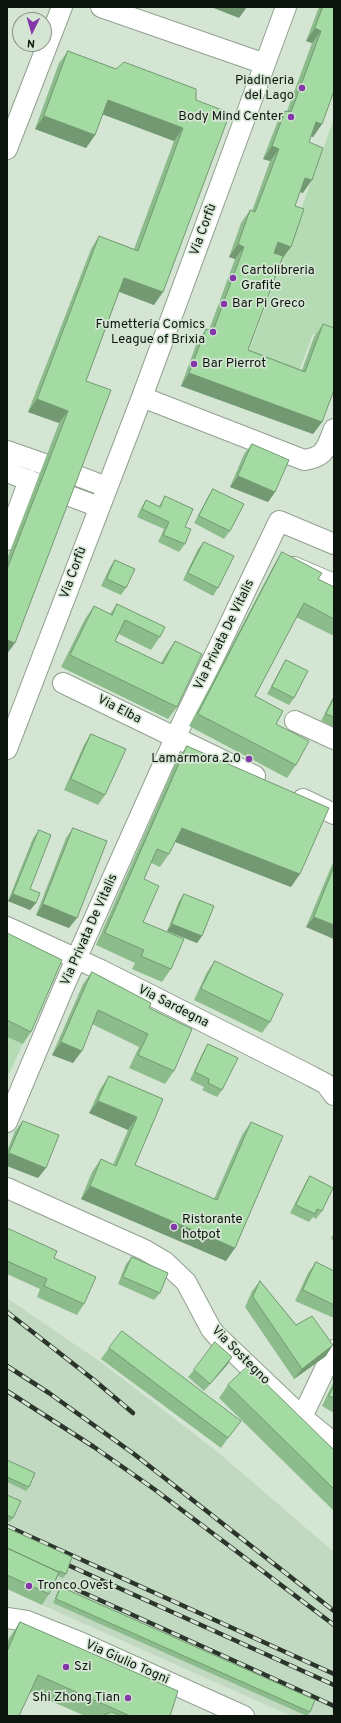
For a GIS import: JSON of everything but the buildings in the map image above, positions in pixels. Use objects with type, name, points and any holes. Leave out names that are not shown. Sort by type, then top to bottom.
[{"type":"street","points":[[7,149],[62,7]]},
{"type":"street","points":[[101,7],[266,64]]},
{"type":"street","name":"Via Corfù","points":[[7,749],[142,397],[286,7]]},
{"type":"street","points":[[142,397],[304,460],[317,458],[326,449],[334,429]]},
{"type":"street","points":[[7,451],[44,464]]},
{"type":"street","points":[[7,472],[33,482],[7,540]]},
{"type":"street","points":[[75,475],[107,487]]},
{"type":"street","points":[[67,495],[99,507]]},
{"type":"street","name":"Via Privata De Vitalis","points":[[7,1122],[77,959],[175,738],[280,520],[334,544]]},
{"type":"street","points":[[264,554],[334,584]]},
{"type":"street","name":"Via Elba","points":[[63,683],[175,738]]},
{"type":"street","points":[[295,721],[334,739]]},
{"type":"street","points":[[175,738],[334,814]]},
{"type":"street","name":"Via Sardegna","points":[[7,928],[55,951],[77,959],[311,1076],[326,1084],[334,1095]]},
{"type":"street","name":"Via Sostegno","points":[[7,1188],[145,1250],[165,1262],[186,1282],[211,1329],[217,1336],[302,1416],[334,1443]]},
{"type":"street","points":[[302,1416],[334,1350]]},
{"type":"street","name":"Via Giulio Togni","points":[[7,1618],[27,1621],[82,1643],[244,1716]]},
{"type":"shaded area","points":[[7,1298],[102,1363],[219,1453],[334,1552],[334,1716],[291,1716],[42,1605],[52,1583],[7,1562]]},
{"type":"green space","points":[[334,119],[334,342],[313,334],[295,381],[245,362]]},
{"type":"green space","points":[[7,1037],[23,1044],[7,1078]]},
{"type":"railway","points":[[7,1312],[94,1380],[133,1413]]},
{"type":"railway","points":[[7,1366],[49,1393],[134,1454],[334,1611]]},
{"type":"railway","points":[[7,1391],[94,1447],[154,1489],[334,1625]]},
{"type":"railway","points":[[7,1526],[334,1674]]},
{"type":"railway","points":[[59,1561],[334,1685]]},
{"type":"railway","points":[[73,1588],[334,1706]]},
{"type":"place","name":"Piadineria del Lago","points":[[302,88]]},
{"type":"place","name":"Body Mind Center","points":[[291,117]]},
{"type":"place","name":"Cartolibreria Grafite","points":[[233,278]]},
{"type":"place","name":"Bar Pi Greco","points":[[224,304]]},
{"type":"place","name":"Fumetteria Comics League of Brixia","points":[[213,332]]},
{"type":"place","name":"Bar Pierrot","points":[[194,364]]},
{"type":"place","name":"Lamarmora 2.0","points":[[249,759]]},
{"type":"place","name":"Ristorante hotpot","points":[[174,1227]]},
{"type":"place","name":"Tronco Ovest","points":[[29,1586]]},
{"type":"place","name":"Szi","points":[[66,1667]]},
{"type":"place","name":"Shi Zhong Tian","points":[[128,1698]]}]
